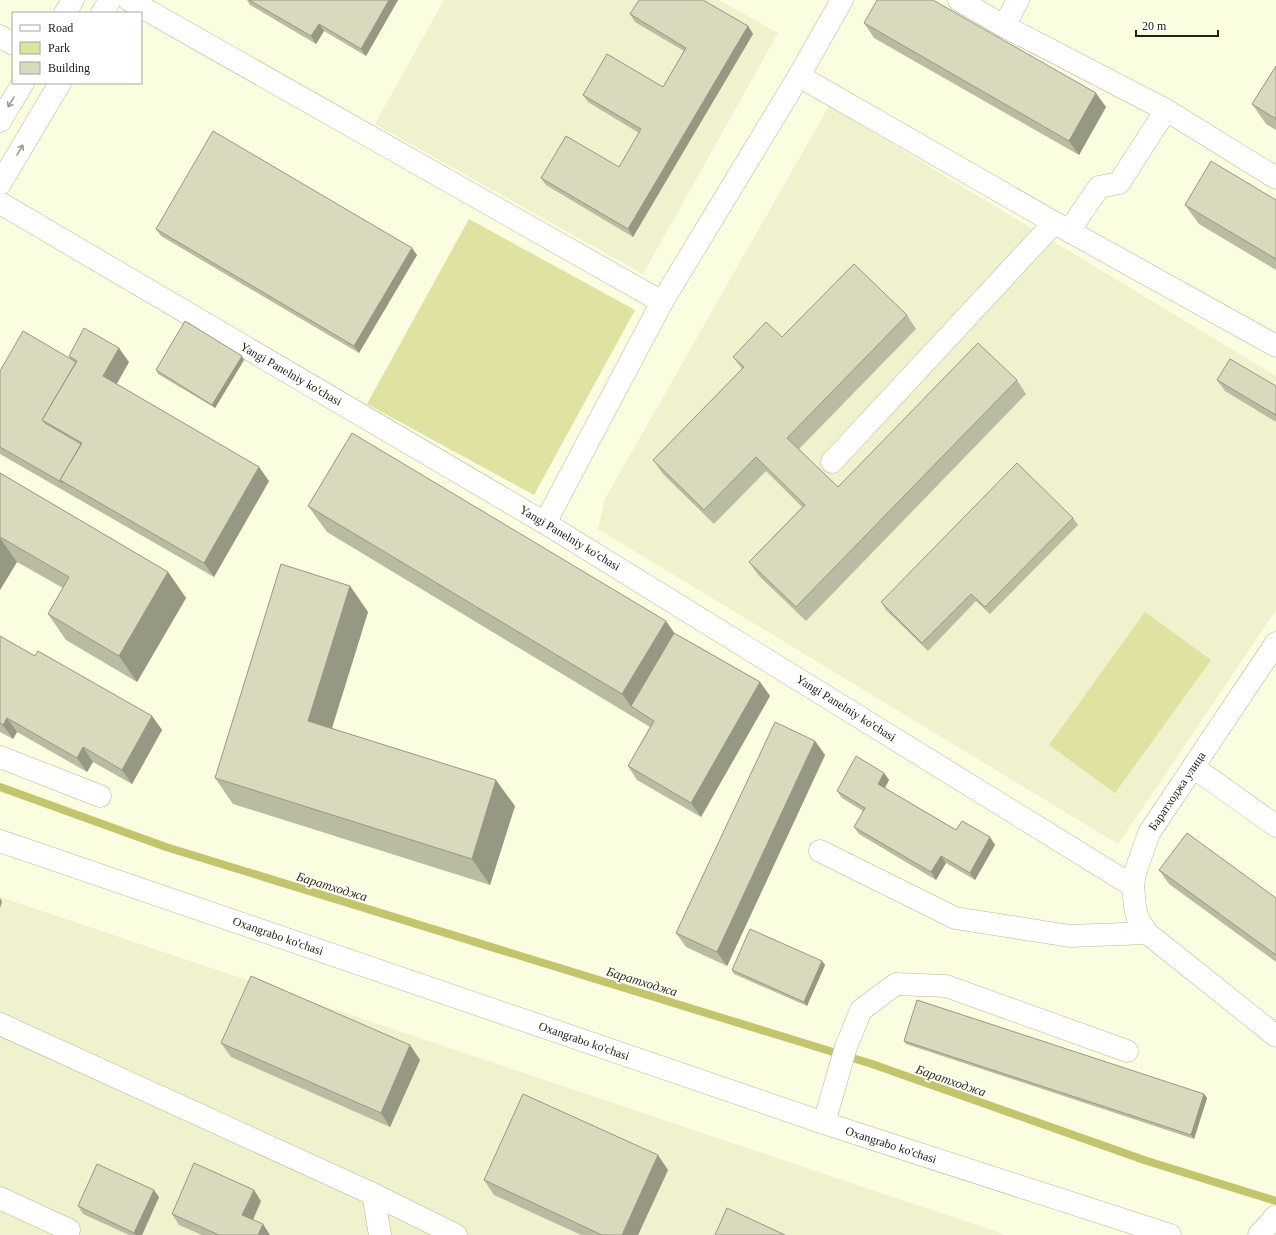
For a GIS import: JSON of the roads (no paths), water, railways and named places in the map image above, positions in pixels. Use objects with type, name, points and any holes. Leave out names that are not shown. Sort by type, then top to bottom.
[{"type":"street","points":[[67,12],[73,0]]},
{"type":"street","points":[[103,12],[110,0]]},
{"type":"street","points":[[129,0],[662,302]]},
{"type":"street","points":[[545,523],[662,302],[799,76],[842,0]]},
{"type":"street","points":[[959,0],[1004,26],[1166,110],[1276,178]]},
{"type":"street","points":[[1004,26],[1018,0]]},
{"type":"street","points":[[0,36],[12,43]]},
{"type":"street","points":[[799,76],[1062,227],[1276,346]]},
{"type":"street","points":[[0,121],[22,84]]},
{"type":"street","points":[[0,184],[59,84]]},
{"type":"street","points":[[832,462],[1062,227],[1099,187],[1119,183],[1166,110]]},
{"type":"street","name":"Yangi Panelniy ko'chasi","points":[[0,203],[545,523],[1133,886]]},
{"type":"street","name":"Баратходжа улица","points":[[1276,643],[1149,833],[1135,873],[1133,886],[1138,919],[1147,933],[1276,1036]]},
{"type":"street","points":[[0,756],[100,796]]},
{"type":"street","points":[[1193,767],[1276,826]]},
{"type":"street","name":"Oxangrabo ko'chasi","points":[[0,841],[824,1123],[1170,1235]]},
{"type":"street","points":[[820,851],[955,918],[1070,936],[1147,933]]},
{"type":"street","points":[[824,1123],[846,1047],[861,1010],[896,984],[946,986],[1127,1050]]},
{"type":"street","points":[[0,1024],[373,1194],[456,1235]]},
{"type":"street","points":[[373,1194],[380,1235]]},
{"type":"street","points":[[0,1198],[68,1230]]},
{"type":"street","points":[[1259,1235],[1276,1216]]},
{"type":"waterway","name":"Баратходжа","points":[[0,787],[166,847],[872,1064],[1147,1161],[1276,1201]]}]
